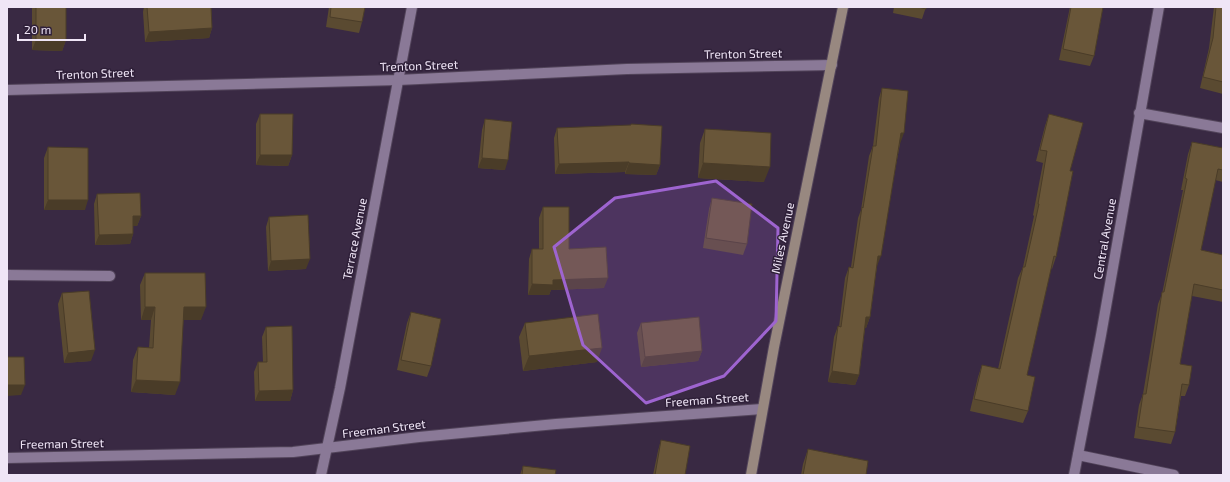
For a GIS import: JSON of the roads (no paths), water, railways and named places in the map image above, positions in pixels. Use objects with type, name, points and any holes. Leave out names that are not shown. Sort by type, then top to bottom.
[{"type":"street","name":"Terrace Avenue","points":[[321,475],[340,388],[412,7]]},
{"type":"street","name":"Miles Avenue","points":[[750,475],[774,347],[843,7]]},
{"type":"street","name":"Central Avenue","points":[[1074,475],[1101,335],[1139,113],[1159,7]]},
{"type":"street","name":"Trenton Street","points":[[7,90],[398,80],[628,69],[832,65]]},
{"type":"street","points":[[1139,113],[1223,128]]},
{"type":"street","points":[[7,274],[110,276]]},
{"type":"street","name":"Freeman Street","points":[[7,458],[293,452],[419,437],[556,424],[762,409]]},
{"type":"street","points":[[1078,455],[1174,475]]}]
